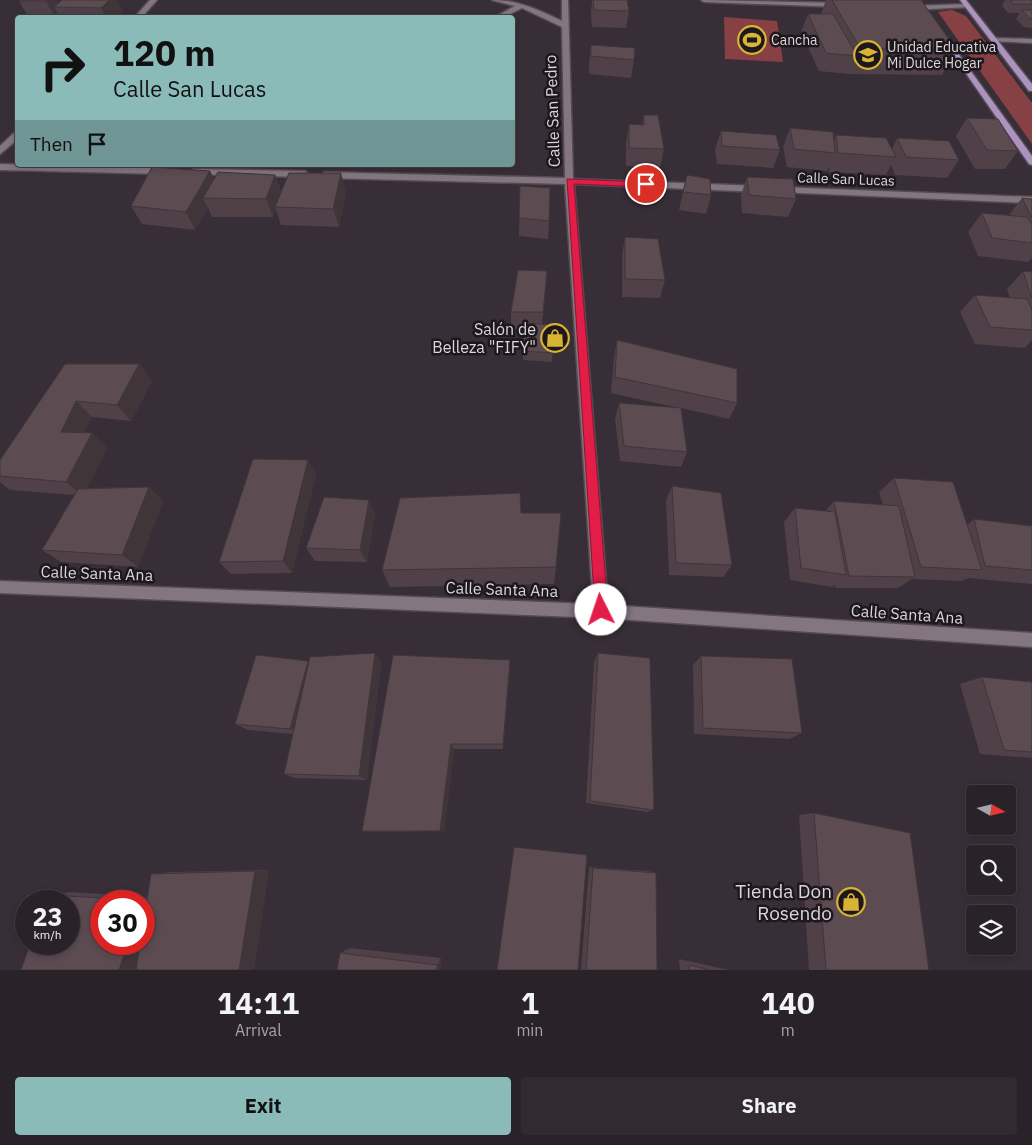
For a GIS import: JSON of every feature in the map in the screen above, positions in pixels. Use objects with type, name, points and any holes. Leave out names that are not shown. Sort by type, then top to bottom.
[{"type":"main road","points":[[917,0],[928,16]]},
{"type":"main road","points":[[966,3],[1032,89]]},
{"type":"main road","points":[[940,32],[1032,162]]},
{"type":"street","points":[[140,15],[154,0]]},
{"type":"street","points":[[495,0],[530,8],[564,25]]},
{"type":"street","name":"Calle San Pedro","points":[[565,0],[564,25],[569,181],[601,610]]},
{"type":"street","points":[[704,0],[853,5]]},
{"type":"street","points":[[903,7],[923,8],[966,3]]},
{"type":"street","points":[[502,15],[521,6]]},
{"type":"street","points":[[994,40],[1032,41]]},
{"type":"street","points":[[0,151],[15,137]]},
{"type":"street","points":[[0,167],[170,171]]},
{"type":"street","name":"Calle San Lucas","points":[[190,172],[569,181],[1032,200]]},
{"type":"street","name":"Calle Santa Ana","points":[[0,587],[601,610],[1032,640]]},
{"type":"shaded area","points":[[952,10],[966,16],[1032,103],[1032,144],[938,12]]},
{"type":"shaded area","name":"Cancha","points":[[724,17],[777,21],[783,62],[725,59]]},
{"type":"building","points":[[20,0],[47,0],[19,1]]},
{"type":"building","points":[[62,0],[109,0],[101,8],[54,7]]},
{"type":"building","points":[[593,0],[627,0],[629,11],[594,10]]},
{"type":"building","points":[[832,0],[921,0],[956,49],[860,48]]},
{"type":"building","points":[[1010,0],[1032,0],[1032,4],[1013,4]]},
{"type":"building","points":[[1022,10],[1032,10],[1032,19],[1030,19]]},
{"type":"building","points":[[808,14],[833,14],[857,56],[826,53]]},
{"type":"building","points":[[591,45],[635,48],[634,60],[591,56]]},
{"type":"building","points":[[644,115],[658,115],[664,149],[629,148],[629,124],[644,125]]},
{"type":"building","points":[[967,118],[998,119],[1018,151],[987,150]]},
{"type":"building","points":[[790,128],[833,132],[835,153],[794,149]]},
{"type":"building","points":[[721,131],[776,135],[780,150],[722,146]]},
{"type":"building","points":[[836,135],[886,138],[896,157],[838,153]]},
{"type":"building","points":[[897,138],[949,141],[959,160],[906,157]]},
{"type":"building","points":[[152,167],[210,171],[186,212],[131,206]]},
{"type":"building","points":[[218,172],[275,175],[266,199],[203,198]]},
{"type":"building","points":[[289,173],[341,173],[333,209],[275,207]]},
{"type":"building","points":[[687,175],[710,179],[711,195],[683,192]]},
{"type":"building","points":[[747,177],[793,179],[796,199],[749,195]]},
{"type":"building","points":[[520,186],[550,188],[549,221],[519,218]]},
{"type":"building","points":[[1022,198],[1032,199],[1032,218]]},
{"type":"building","points":[[982,213],[1027,217],[1032,225],[1032,243],[992,238]]},
{"type":"building","points":[[625,237],[658,239],[665,280],[625,279]]},
{"type":"building","points":[[518,270],[547,271],[543,312],[511,312]]},
{"type":"building","points":[[1023,271],[1032,272],[1032,299]]},
{"type":"building","points":[[975,295],[1027,299],[1032,310],[1032,330],[990,327]]},
{"type":"building","points":[[525,323],[554,325],[553,353],[523,351]]},
{"type":"building","points":[[617,340],[737,369],[737,403],[615,377]]},
{"type":"building","points":[[65,364],[139,364],[117,405],[76,401],[61,432],[92,433],[66,482],[0,476],[0,460]]},
{"type":"building","points":[[619,403],[681,408],[687,452],[624,446]]},
{"type":"building","points":[[253,459],[308,460],[283,561],[219,562]]},
{"type":"building","points":[[894,478],[953,482],[982,570],[921,567]]},
{"type":"building","points":[[672,486],[721,493],[732,565],[676,563]]},
{"type":"building","points":[[149,487],[122,555],[42,550],[78,489]]},
{"type":"building","points":[[520,493],[521,513],[561,513],[556,567],[382,570],[400,498]]},
{"type":"building","points":[[324,497],[369,500],[360,550],[306,548]]},
{"type":"building","points":[[834,501],[899,506],[915,577],[849,576]]},
{"type":"building","points":[[795,508],[835,512],[846,575],[801,568]]},
{"type":"building","points":[[974,519],[1032,526],[1032,570],[985,566]]},
{"type":"building","points":[[375,653],[359,776],[284,774],[310,657]]},
{"type":"building","points":[[598,653],[650,658],[654,810],[590,801]]},
{"type":"building","points":[[256,655],[308,661],[290,729],[235,724]]},
{"type":"building","points":[[393,655],[510,660],[503,744],[451,744],[440,831],[362,831]]},
{"type":"building","points":[[701,656],[792,659],[802,733],[703,728]]},
{"type":"building","points":[[982,677],[1032,682],[1032,752],[1004,750]]},
{"type":"building","name":"Tienda Don Rosendo","points":[[814,813],[910,833],[929,970],[826,970]]},
{"type":"building","points":[[514,847],[587,855],[578,970],[497,970]]},
{"type":"building","points":[[593,868],[656,873],[657,970],[586,970]]},
{"type":"building","points":[[255,871],[239,970],[136,970],[138,955],[155,955],[155,890],[149,890],[151,874]]},
{"type":"building","points":[[80,897],[90,897],[90,955],[124,955],[119,970],[21,970],[26,955],[80,955]]},
{"type":"building","points":[[340,953],[437,965],[437,970],[337,970]]},
{"type":"building","points":[[689,965],[710,970],[689,970]]},
{"type":"place","name":"Cancha","points":[[752,40]]},
{"type":"place","name":"Unidad Educativa Mi Dulce Hogar","points":[[868,55]]},
{"type":"place","name":"Salón de Belleza \"FIFY\"","points":[[555,338]]},
{"type":"place","name":"Tienda Don Rosendo","points":[[851,902]]},
{"type":"route","points":[[601,610],[569,181],[646,184]]}]
